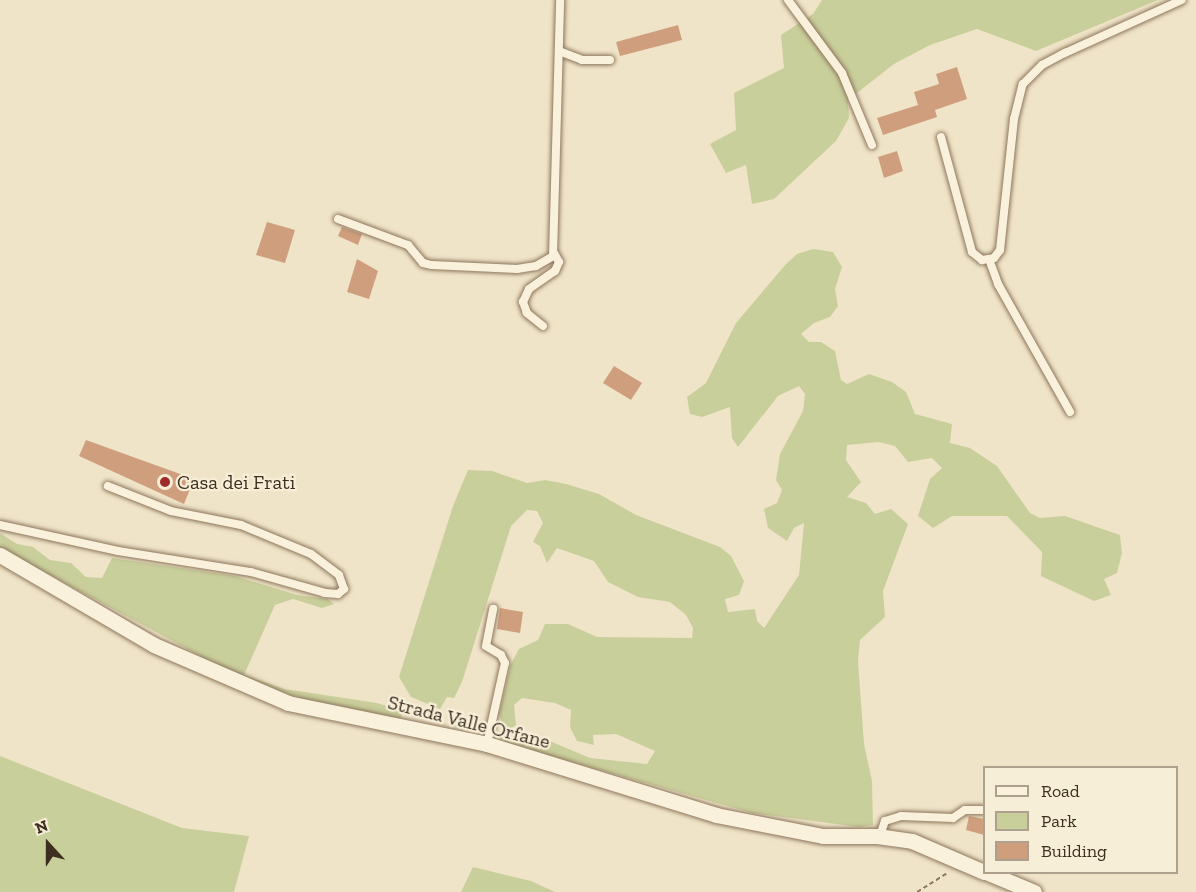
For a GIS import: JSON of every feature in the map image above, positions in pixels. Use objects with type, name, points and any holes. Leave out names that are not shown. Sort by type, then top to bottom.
[{"type":"street","name":"Strada Valle Orfane","points":[[0,555],[154,645],[288,703],[487,744],[716,815],[823,836],[880,836],[912,841],[983,871]]},
{"type":"street","name":"Strada Valle Orfane","points":[[990,874],[1034,892]]},
{"type":"lane","points":[[543,326],[527,313],[523,302],[529,289],[555,271],[559,262],[554,253],[555,113],[560,0]]},
{"type":"lane","points":[[788,0],[842,73],[872,145]]},
{"type":"lane","points":[[941,137],[949,156],[967,242],[976,257],[989,259],[1000,250],[1016,106],[1027,79],[1065,53],[1182,0]]},
{"type":"lane","points":[[559,51],[582,60],[610,60]]},
{"type":"lane","points":[[338,219],[408,245],[423,263],[432,265],[518,269],[546,261],[554,253]]},
{"type":"lane","points":[[989,259],[998,284],[1070,412]]},
{"type":"lane","points":[[0,525],[118,551],[251,572],[325,593],[338,594],[344,589],[339,575],[311,554],[241,525],[171,511],[108,486]]},
{"type":"lane","points":[[487,744],[506,663],[501,655],[486,646],[493,609]]},
{"type":"lane","points":[[880,836],[885,821],[901,816],[953,818],[965,810],[983,810]]},
{"type":"path","points":[[917,892],[944,877],[960,861]]},
{"type":"green space","points":[[822,0],[1158,0],[1036,51],[977,29],[930,45],[894,64],[848,100],[849,118],[836,141],[774,199],[752,204],[746,165],[726,173],[710,144],[736,130],[734,93],[784,68],[781,35],[813,14]]},
{"type":"green space","points":[[813,249],[833,252],[842,267],[835,289],[838,306],[830,317],[814,323],[801,334],[809,342],[821,342],[835,351],[841,380],[847,384],[869,374],[892,382],[906,392],[915,414],[952,424],[950,443],[970,448],[997,466],[1030,513],[1040,518],[1065,516],[1120,535],[1122,553],[1117,573],[1104,579],[1111,595],[1094,601],[1041,576],[1042,552],[1007,516],[952,516],[933,528],[918,516],[930,479],[942,468],[932,458],[908,462],[895,446],[878,442],[847,445],[846,460],[861,482],[847,497],[866,503],[875,514],[891,509],[908,524],[883,591],[885,617],[860,640],[858,661],[864,744],[872,781],[873,825],[859,827],[752,813],[501,742],[499,734],[538,736],[590,758],[647,764],[655,751],[616,734],[593,735],[594,745],[577,741],[570,727],[571,710],[555,703],[522,698],[514,705],[516,725],[510,729],[502,726],[499,714],[511,664],[519,649],[538,640],[545,624],[568,624],[597,637],[692,638],[693,628],[686,615],[670,602],[638,597],[608,582],[594,561],[557,548],[547,563],[540,546],[533,542],[543,523],[537,511],[527,510],[511,526],[462,682],[454,698],[447,697],[440,709],[411,697],[399,677],[453,506],[468,470],[492,471],[527,483],[545,480],[599,494],[636,515],[720,547],[731,556],[744,581],[739,595],[725,599],[728,612],[755,609],[757,621],[764,628],[799,575],[804,523],[794,528],[787,541],[768,528],[764,509],[777,503],[782,490],[776,480],[780,454],[803,411],[805,394],[799,386],[778,396],[738,447],[732,438],[730,407],[702,417],[690,414],[687,397],[706,383],[736,323],[786,264],[797,254]]},
{"type":"green space","points":[[0,533],[17,544],[33,547],[50,560],[71,563],[86,577],[102,578],[112,558],[235,576],[297,595],[328,599],[334,604],[322,608],[293,599],[275,605],[244,675],[285,689],[377,703],[393,708],[402,715],[400,719],[306,700],[245,680],[0,548]]},
{"type":"green space","points":[[0,756],[182,828],[249,836],[234,892],[0,892]]},
{"type":"green space","points":[[473,867],[531,881],[555,892],[461,892]]},
{"type":"building","points":[[678,25],[682,40],[620,56],[616,42]]},
{"type":"building","points":[[957,67],[967,99],[935,110],[937,117],[883,135],[877,118],[918,105],[914,92],[939,84],[936,74]]},
{"type":"building","points":[[897,151],[903,171],[884,178],[878,157]]},
{"type":"building","points":[[267,222],[295,230],[285,263],[256,255]]},
{"type":"building","points":[[342,227],[362,234],[358,245],[338,236]]},
{"type":"building","points":[[357,259],[378,271],[369,299],[347,292]]},
{"type":"building","points":[[614,366],[642,383],[631,400],[603,383]]},
{"type":"building","points":[[86,440],[194,479],[184,504],[79,456]]},
{"type":"building","points":[[500,608],[523,612],[520,633],[497,629]]},
{"type":"building","points":[[969,816],[983,819],[983,835],[966,830]]},
{"type":"place","name":"Casa dei Frati","points":[[165,482]]}]
